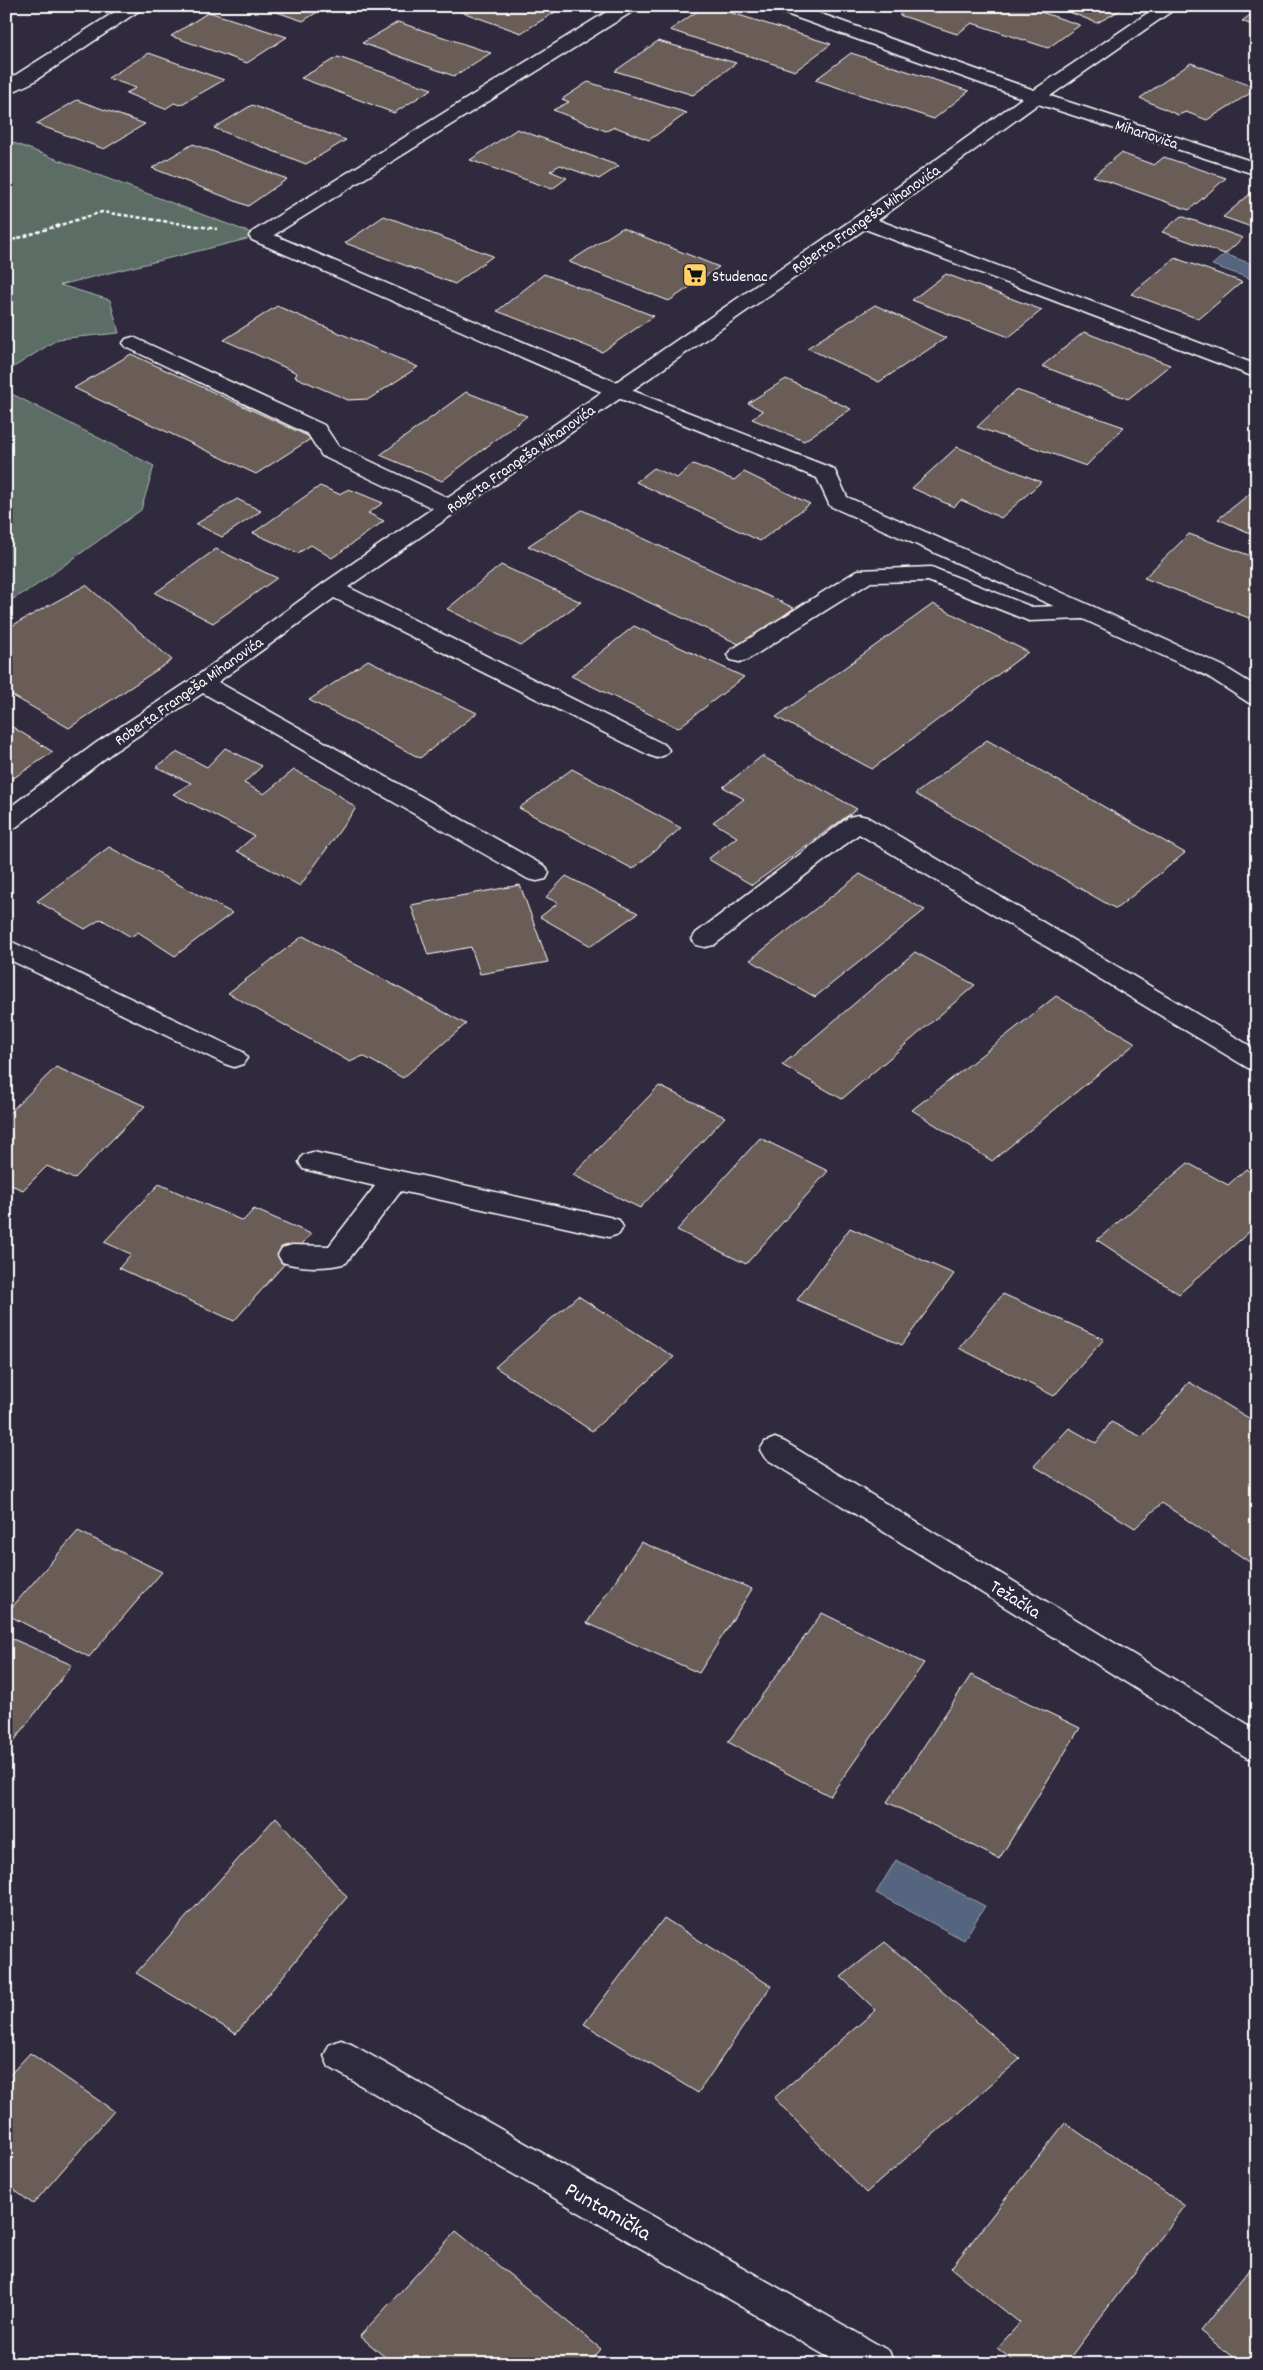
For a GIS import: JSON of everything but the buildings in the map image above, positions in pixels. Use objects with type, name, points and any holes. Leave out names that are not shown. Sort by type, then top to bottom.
[{"type":"street","points":[[6,89],[137,6]]},
{"type":"street","points":[[259,236],[629,6]]},
{"type":"street","points":[[781,6],[1036,97]]},
{"type":"street","name":"Roberta Frangeša Mihanovića","points":[[6,822],[104,748],[202,683],[332,588],[863,221],[1036,97],[1170,6]]},
{"type":"street","name":"Mihanoviča","points":[[1036,97],[1257,169]]},
{"type":"street","points":[[863,221],[1257,372]]},
{"type":"street","points":[[259,236],[618,391],[826,474],[838,501],[1215,671],[1257,698]]},
{"type":"street","points":[[132,343],[316,430],[330,451],[449,507]]},
{"type":"street","points":[[738,655],[866,575],[931,574],[1029,614],[1086,612]]},
{"type":"street","points":[[332,588],[657,750]]},
{"type":"street","points":[[202,683],[537,872]]},
{"type":"street","points":[[705,939],[858,823],[1257,1062]]},
{"type":"street","points":[[6,947],[234,1058]]},
{"type":"street","points":[[313,1162],[609,1227]]},
{"type":"street","points":[[292,1255],[336,1256],[395,1180]]},
{"type":"street","name":"Težačka","points":[[775,1450],[1257,1747]]},
{"type":"street","name":"Puntamička","points":[[341,2056],[876,2364]]},
{"type":"path","points":[[6,242],[102,212],[259,236]]},
{"type":"green space","points":[[6,140],[259,236],[60,285],[110,300],[119,333],[58,339],[6,372]]},
{"type":"green space","points":[[6,391],[154,466],[141,510],[34,587],[6,603]]},
{"type":"water","points":[[1225,254],[1257,266],[1257,281],[1212,265]]},
{"type":"water","points":[[896,1860],[985,1906],[964,1940],[876,1893]]},
{"type":"place","name":"Studenac","points":[[695,275]]}]
